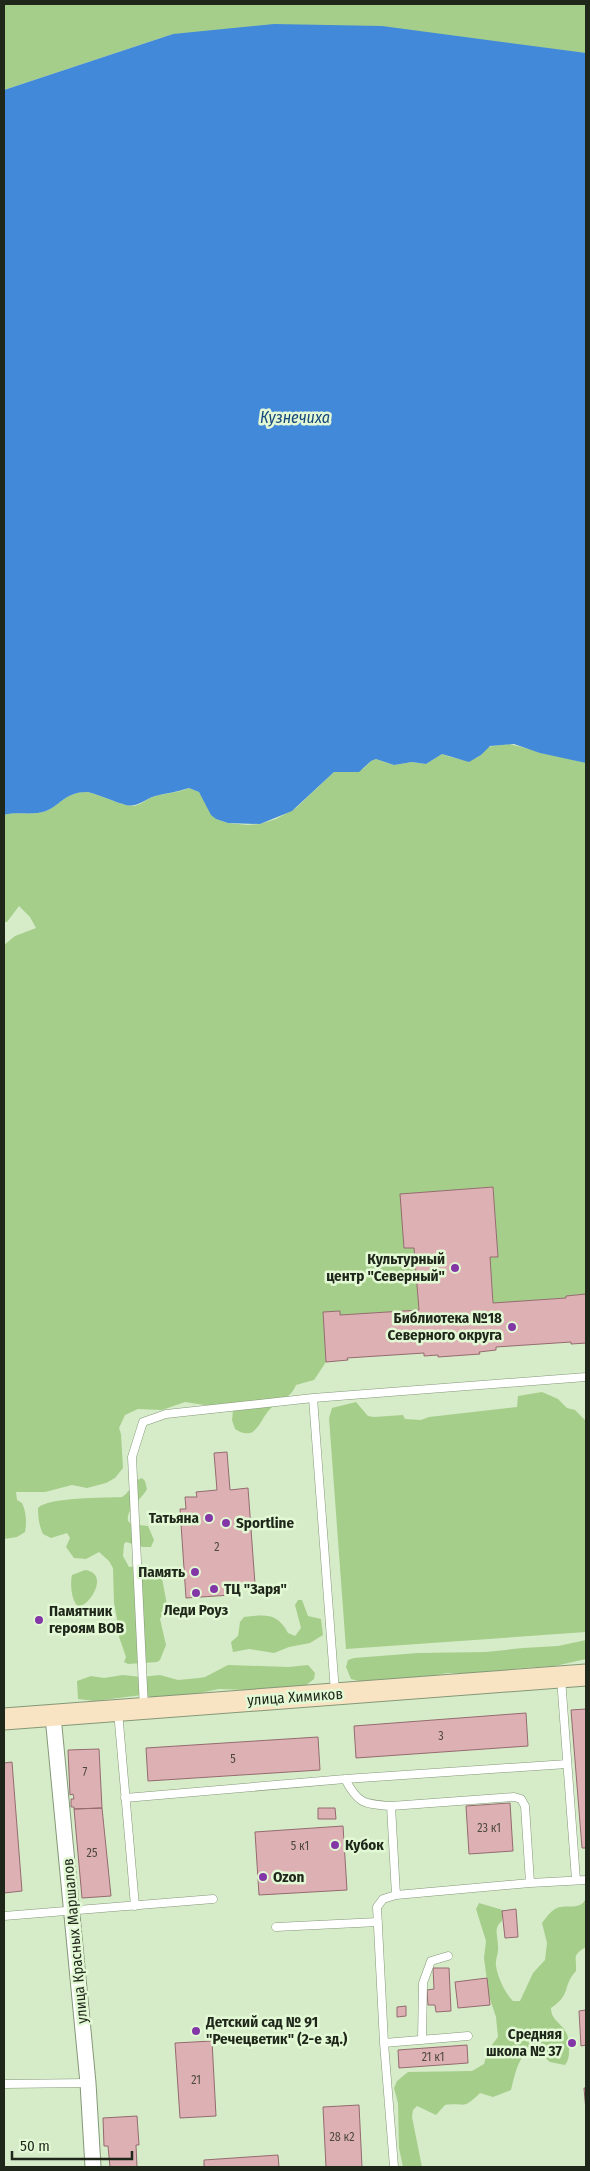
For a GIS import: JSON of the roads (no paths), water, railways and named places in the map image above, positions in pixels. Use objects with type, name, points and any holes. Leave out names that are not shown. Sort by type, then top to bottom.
[{"type":"street","name":"улица Химиков","points":[[4,1718],[53,1716],[586,1675]]},
{"type":"street","name":"улица Красных Маршалов","points":[[53,1716],[88,2083],[93,2167]]},
{"type":"lane","points":[[144,1708],[132,1457],[143,1422],[166,1414],[313,1398],[586,1378]]},
{"type":"lane","points":[[313,1398],[336,1694]]},
{"type":"lane","points":[[561,1677],[576,1880]]},
{"type":"lane","points":[[118,1710],[135,1906]]},
{"type":"lane","points":[[125,1798],[567,1764]]},
{"type":"lane","points":[[344,1780],[351,1792],[365,1804],[390,1806],[514,1797],[521,1799],[526,1806],[530,1883]]},
{"type":"lane","points":[[390,1806],[396,1895]]},
{"type":"lane","points":[[394,2167],[384,2043],[377,1907],[383,1899],[396,1895],[586,1880]]},
{"type":"lane","points":[[4,1916],[213,1899]]},
{"type":"lane","points":[[276,1927],[378,1922]]},
{"type":"lane","points":[[422,2040],[423,1983],[431,1961],[448,1956]]},
{"type":"lane","points":[[384,2043],[468,2036]]},
{"type":"lane","points":[[4,2084],[88,2083]]},
{"type":"water","name":"Кузнечиха","points":[[274,24],[382,26],[586,53],[586,763],[540,753],[514,744],[490,746],[481,755],[469,762],[442,754],[426,764],[412,762],[394,765],[376,759],[359,772],[334,772],[292,811],[260,824],[228,823],[216,819],[211,815],[199,792],[189,788],[155,796],[132,805],[119,803],[90,792],[73,794],[46,811],[4,815],[4,90],[173,34]]},
{"type":"place","name":"Культурный центр \"Северный\"","points":[[455,1268]]},
{"type":"place","name":"Библиотека №18 Северного округа","points":[[512,1327]]},
{"type":"place","name":"Татьяна","points":[[209,1518]]},
{"type":"place","name":"Sportline","points":[[226,1523]]},
{"type":"place","name":"Память","points":[[195,1572]]},
{"type":"place","name":"ТЦ \"Заря\"","points":[[214,1589]]},
{"type":"place","name":"Леди Роуз","points":[[196,1593]]},
{"type":"place","name":"Памятник героям ВОВ","points":[[39,1620]]},
{"type":"place","name":"Кубок","points":[[335,1845]]},
{"type":"place","name":"Ozon","points":[[263,1877]]},
{"type":"place","name":"Детский сад № 91 \"Речецветик\" (2-е зд.)","points":[[196,2031]]},
{"type":"place","name":"Средняя школа № 37","points":[[572,2043]]}]
